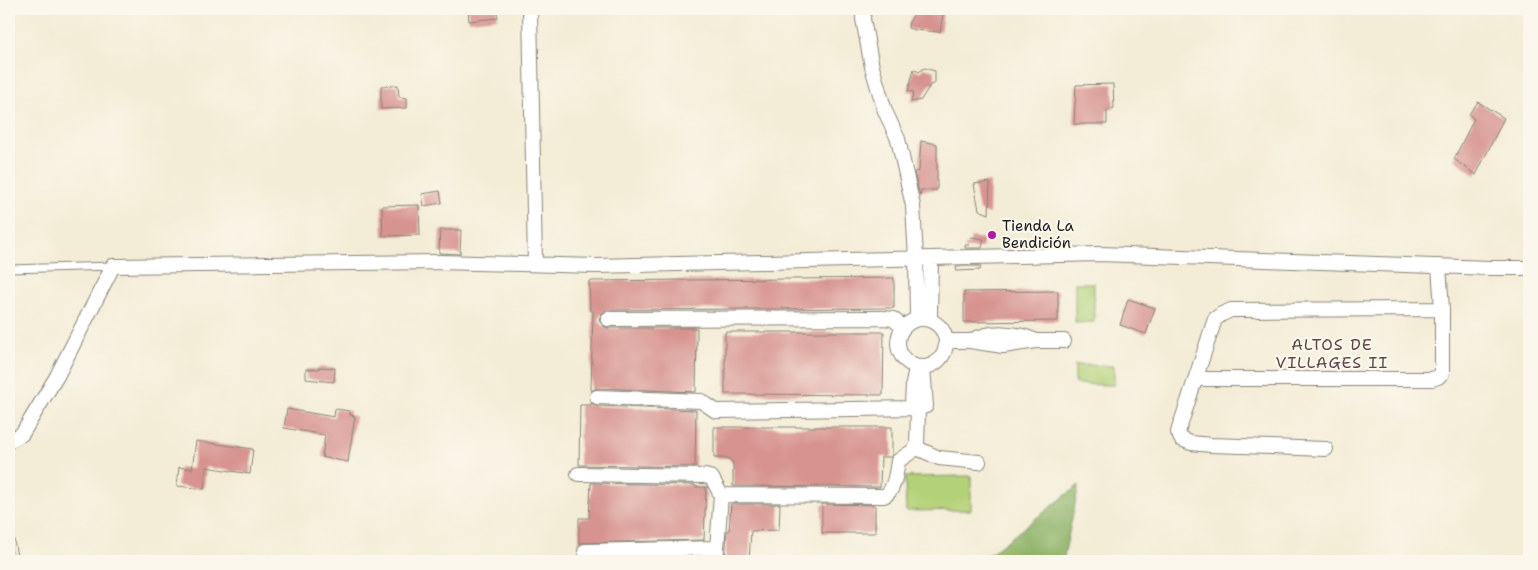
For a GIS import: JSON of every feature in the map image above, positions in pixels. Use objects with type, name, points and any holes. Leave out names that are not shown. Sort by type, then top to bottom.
[{"type":"street","points":[[530,9],[535,264]]},
{"type":"street","points":[[864,9],[863,18],[872,67],[885,111],[898,139],[913,206],[916,258],[923,319]]},
{"type":"street","points":[[9,441],[22,434],[52,384],[113,266],[431,262],[596,266],[1100,254],[1529,268]]},
{"type":"street","points":[[923,319],[931,258]]},
{"type":"street","points":[[1196,379],[1432,379],[1438,377],[1442,373],[1442,309],[1439,266]]},
{"type":"street","points":[[1326,449],[1211,445],[1191,443],[1181,439],[1178,432],[1215,320],[1231,310],[1442,309]]},
{"type":"street","points":[[608,319],[884,318],[893,319],[903,327]]},
{"type":"street","points":[[923,319],[940,326],[946,341],[943,355],[938,361],[931,365],[919,367],[908,363],[898,350],[897,342],[903,327],[909,321],[923,319]]},
{"type":"street","points":[[946,341],[970,341],[981,335],[995,333],[1022,335],[1036,341],[1064,341]]},
{"type":"street","points":[[918,408],[912,405],[913,384],[919,367]]},
{"type":"street","points":[[597,397],[701,401],[716,410],[918,408]]},
{"type":"street","points":[[917,448],[918,408]]},
{"type":"street","points":[[917,448],[939,458],[979,462]]},
{"type":"street","points":[[720,495],[884,496],[892,490],[898,461],[917,448]]},
{"type":"street","points":[[578,474],[706,476],[712,478],[720,495],[716,555],[585,551]]},
{"type":"lane","points":[[9,268],[113,266]]},
{"type":"green space","points":[[1075,283],[1094,283],[1094,322],[1075,323]]},
{"type":"green space","points":[[1075,365],[1114,366],[1114,385],[1075,384]]},
{"type":"green space","points":[[971,476],[971,510],[906,511],[905,477]]},
{"type":"green space","points":[[1079,485],[1063,561],[981,561]]},
{"type":"building","points":[[468,9],[496,9],[498,18],[469,21]]},
{"type":"building","points":[[933,9],[944,9],[940,32],[908,28],[909,22],[915,13]]},
{"type":"building","points":[[924,68],[935,71],[935,83],[930,85],[921,100],[911,102],[914,92],[908,91],[914,69],[919,72]]},
{"type":"building","points":[[1113,84],[1114,108],[1107,111],[1107,124],[1074,124],[1076,85]]},
{"type":"building","points":[[398,85],[399,97],[407,98],[407,108],[381,109],[381,86]]},
{"type":"building","points":[[1478,102],[1504,118],[1476,175],[1454,159],[1474,119],[1469,114]]},
{"type":"building","points":[[921,141],[937,144],[937,190],[921,190],[920,196],[914,172],[919,171]]},
{"type":"building","points":[[990,182],[989,214],[979,210],[974,184]]},
{"type":"building","points":[[440,191],[442,203],[424,206],[422,194]]},
{"type":"building","points":[[419,205],[420,235],[383,236],[382,206]]},
{"type":"building","points":[[440,230],[461,230],[460,254],[439,253]]},
{"type":"building","points":[[971,237],[984,239],[982,248],[965,248],[965,245],[969,245]]},
{"type":"building","points":[[957,266],[981,266],[980,270],[956,271]]},
{"type":"building","points":[[894,278],[894,308],[606,310],[601,314],[599,320],[603,326],[608,328],[697,328],[696,392],[597,388],[591,391],[593,311],[590,311],[589,281]]},
{"type":"building","points":[[1058,291],[1058,321],[964,322],[964,292]]},
{"type":"building","points":[[1128,299],[1155,308],[1146,334],[1120,325]]},
{"type":"building","points":[[725,332],[884,332],[883,395],[725,394]]},
{"type":"building","points":[[319,367],[335,368],[334,382],[306,379],[306,369],[319,369]]},
{"type":"building","points":[[591,403],[597,406],[696,410],[695,467],[579,465],[580,405],[591,405]]},
{"type":"building","points":[[287,409],[334,417],[335,409],[350,411],[350,415],[355,416],[348,462],[322,457],[325,435],[284,428]]},
{"type":"building","points":[[714,427],[892,427],[892,455],[890,457],[881,457],[880,487],[733,486],[733,463],[728,458],[714,458]]},
{"type":"building","points":[[196,441],[253,449],[250,474],[206,467],[204,489],[177,486],[179,467],[192,469]]},
{"type":"building","points":[[591,483],[695,485],[695,487],[706,487],[704,540],[579,543],[579,518],[589,518]]},
{"type":"building","points":[[731,504],[780,504],[779,530],[751,531],[749,561],[725,561]]},
{"type":"building","points":[[822,504],[875,505],[875,533],[822,533]]},
{"type":"building","points":[[13,535],[18,561],[9,561],[9,536]]},
{"type":"building","points":[[704,557],[703,561],[588,561],[588,560]]},
{"type":"place","name":"Tienda La Bendición","points":[[992,235]]},
{"type":"district","name":"ALTOS DE VILLAGES II","points":[[1332,353]]}]
